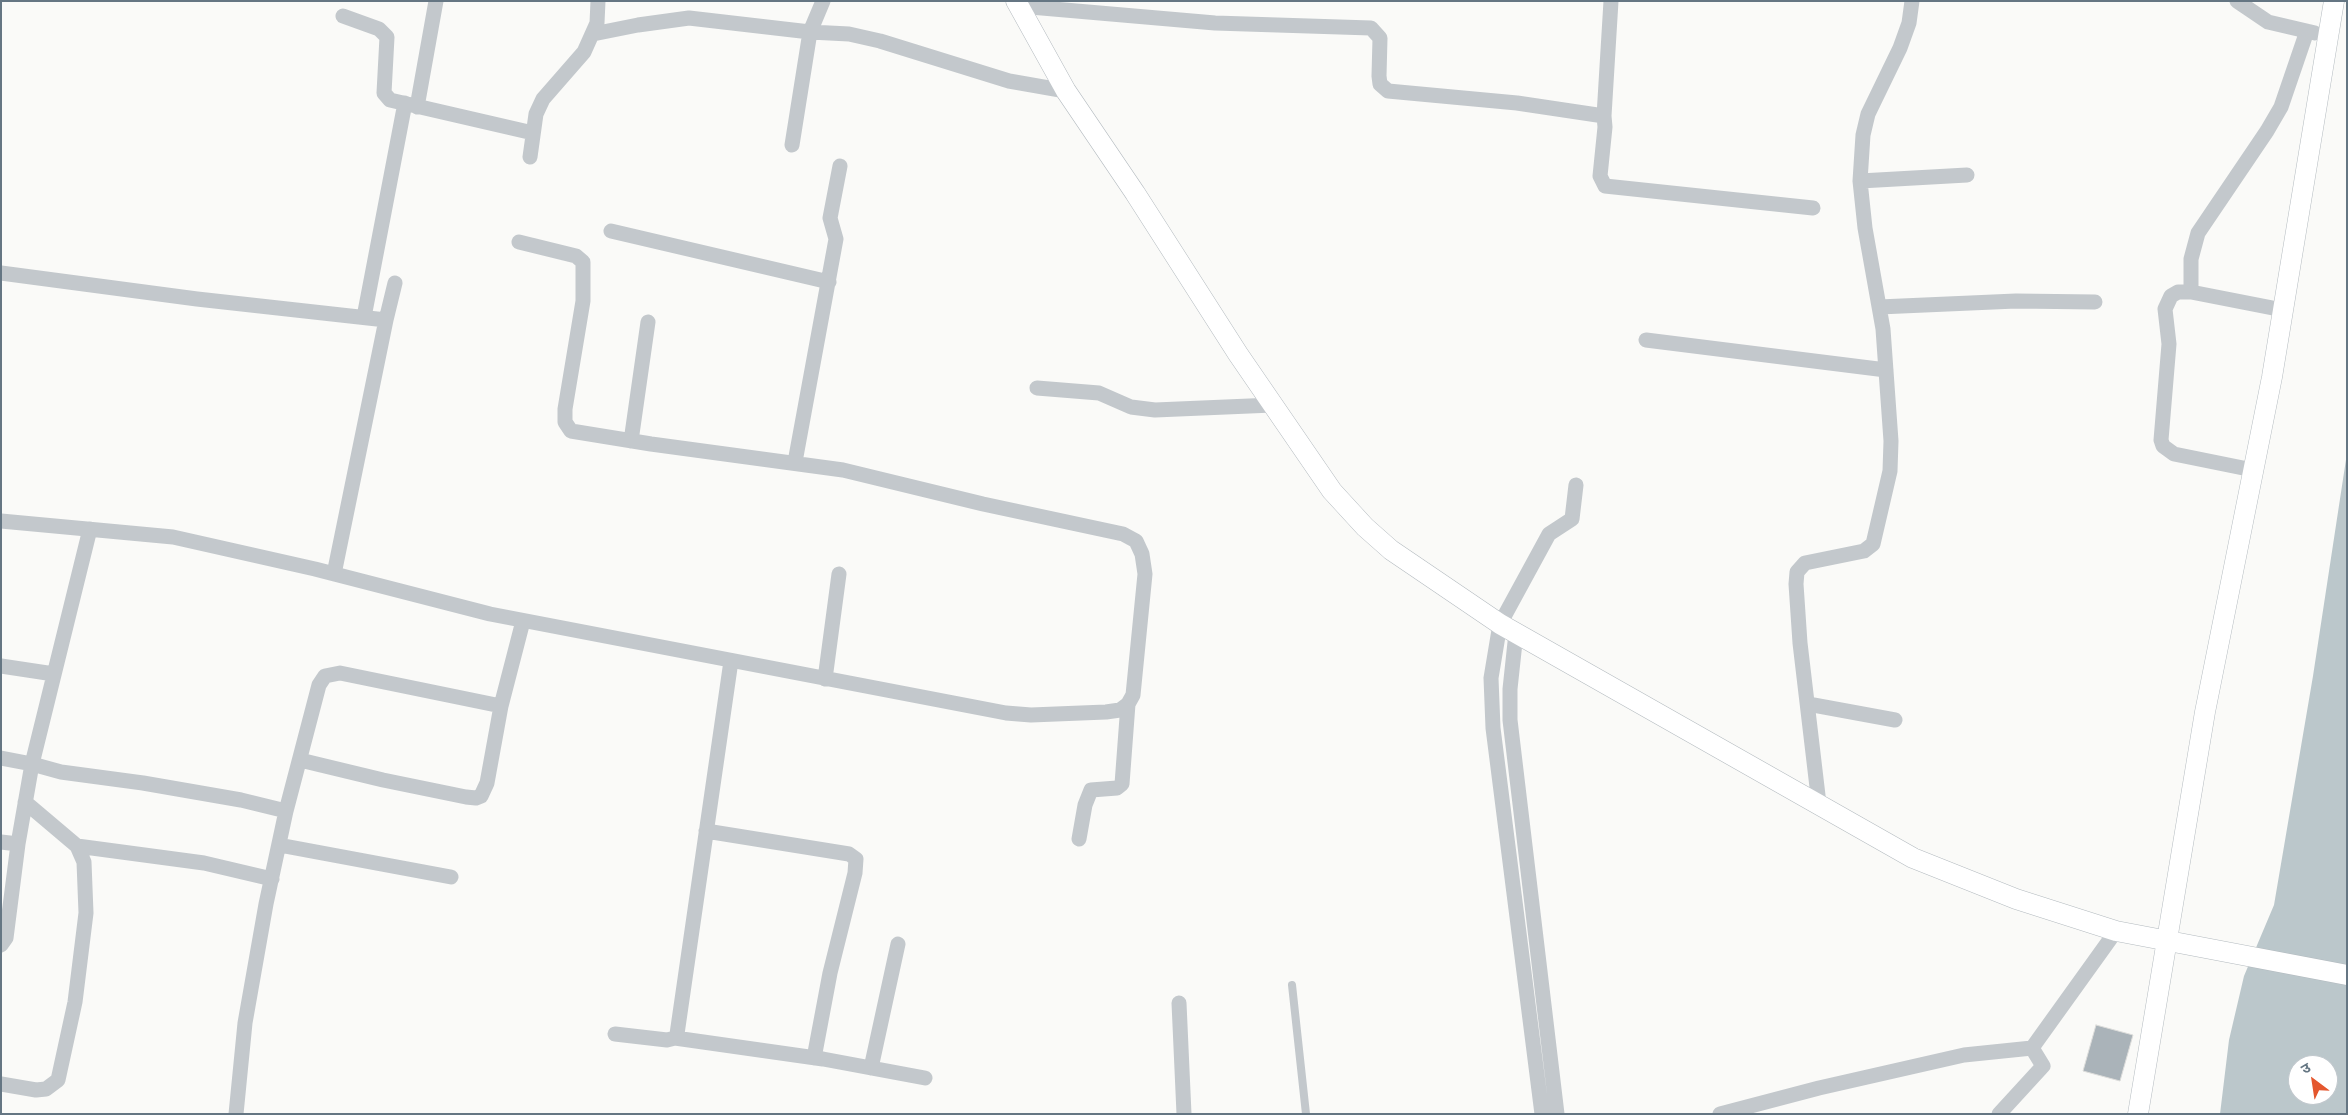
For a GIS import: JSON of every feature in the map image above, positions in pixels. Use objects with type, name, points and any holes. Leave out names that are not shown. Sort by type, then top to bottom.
[{"type":"street","points":[[364,317],[436,1]]},
{"type":"street","points":[[530,158],[536,114],[543,99],[584,52],[594,34],[597,23],[598,1]]},
{"type":"street","points":[[792,146],[810,32],[823,1]]},
{"type":"street","points":[[1611,1],[1604,116],[1605,127],[1600,176],[1605,186],[1813,208]]},
{"type":"street","points":[[1819,804],[1800,643],[1796,584],[1797,572],[1800,567],[1810,561],[1864,550],[1873,544],[1890,471],[1891,441],[1880,307],[1865,228],[1860,181],[1863,135],[1868,114],[1900,48],[1909,23],[1912,1]]},
{"type":"street","points":[[2237,1],[2268,22],[2329,36]]},
{"type":"street","points":[[2138,1114],[2205,712],[2283,310],[2334,1]]},
{"type":"street","points":[[1018,4],[1215,23],[1364,27],[1377,32],[1380,38],[1378,76],[1380,84],[1388,91],[1517,103],[1604,116]]},
{"type":"street","points":[[1018,4],[1066,91],[1273,405],[1332,491],[1364,527],[1391,550],[1508,629],[1913,858],[2016,899],[2116,931],[2347,975]]},
{"type":"street","points":[[342,16],[384,33],[388,44],[384,93],[390,100],[533,133]]},
{"type":"street","points":[[594,34],[638,24],[689,18],[810,32],[849,34],[880,41],[1009,81],[1066,91]]},
{"type":"street","points":[[2191,292],[2191,259],[2198,232],[2268,131],[2281,107],[2307,32]]},
{"type":"street","points":[[795,462],[837,235],[830,225],[830,218],[840,166]]},
{"type":"street","points":[[1860,181],[1967,174]]},
{"type":"street","points":[[611,231],[828,282]]},
{"type":"street","points":[[1,520],[173,537],[334,574],[523,621],[1006,713],[1031,715],[1106,712],[1120,710],[1128,704],[1133,695],[1145,574],[1142,554],[1136,541],[1114,532],[983,504],[842,470],[580,433],[567,427],[566,410],[583,301],[583,262],[576,256],[519,242]]},
{"type":"street","points":[[1,274],[197,300],[386,320]]},
{"type":"street","points":[[334,574],[395,283]]},
{"type":"street","points":[[2253,470],[2174,454],[2163,446],[2161,440],[2169,344],[2166,302],[2178,292],[2191,292],[2283,310]]},
{"type":"street","points":[[1880,307],[2016,301],[2095,302]]},
{"type":"street","points":[[632,441],[648,322]]},
{"type":"street","points":[[1646,340],[1886,370]]},
{"type":"street","points":[[1037,388],[1099,392],[1131,407],[1155,410],[1273,405]]},
{"type":"street","points":[[1542,1114],[1513,895],[1490,698],[1508,629],[1549,534],[1572,519],[1576,485]]},
{"type":"street","points":[[1,945],[6,938],[18,844],[32,764],[90,529]]},
{"type":"street","points":[[825,678],[839,574]]},
{"type":"street","points":[[300,760],[383,780],[476,798],[485,791],[501,706],[523,621]]},
{"type":"street","points":[[1508,629],[1510,720],[1557,1114]]},
{"type":"street","points":[[675,1038],[731,661]]},
{"type":"street","points":[[1,666],[54,674]]},
{"type":"street","points":[[236,1114],[245,1023],[272,879],[286,811],[319,685],[325,676],[331,673],[340,673],[501,706]]},
{"type":"street","points":[[1080,839],[1085,805],[1090,790],[1094,788],[1116,788],[1122,784],[1128,704]]},
{"type":"street","points":[[1808,704],[1895,720]]},
{"type":"street","points":[[1,758],[61,772],[232,798],[286,811]]},
{"type":"street","points":[[1,1084],[46,1090],[58,1080],[74,1002],[86,913],[84,862],[77,846],[70,838],[25,802]]},
{"type":"street","points":[[706,831],[848,854],[856,859],[856,873],[830,973],[814,1058]]},
{"type":"street","points":[[1,842],[18,844]]},
{"type":"street","points":[[279,845],[451,877]]},
{"type":"street","points":[[77,846],[204,863],[272,879]]},
{"type":"street","points":[[1513,895],[1532,893]]},
{"type":"street","points":[[1720,1114],[1741,1111],[1819,1088],[1964,1055],[2032,1048],[2116,931]]},
{"type":"street","points":[[871,1068],[898,944]]},
{"type":"street","points":[[1178,1003],[1184,1114]]},
{"type":"street","points":[[615,1034],[667,1040],[675,1038],[814,1058],[925,1078]]},
{"type":"street","points":[[1999,1114],[2043,1066],[2032,1048]]},
{"type":"lane","points":[[1292,985],[1306,1114]]},
{"type":"shaded area","points":[[2347,453],[2347,1114],[2220,1114],[2229,1040],[2244,976],[2274,905],[2313,676]]},
{"type":"building","points":[[2096,1025],[2133,1035],[2120,1081],[2083,1071]]}]
